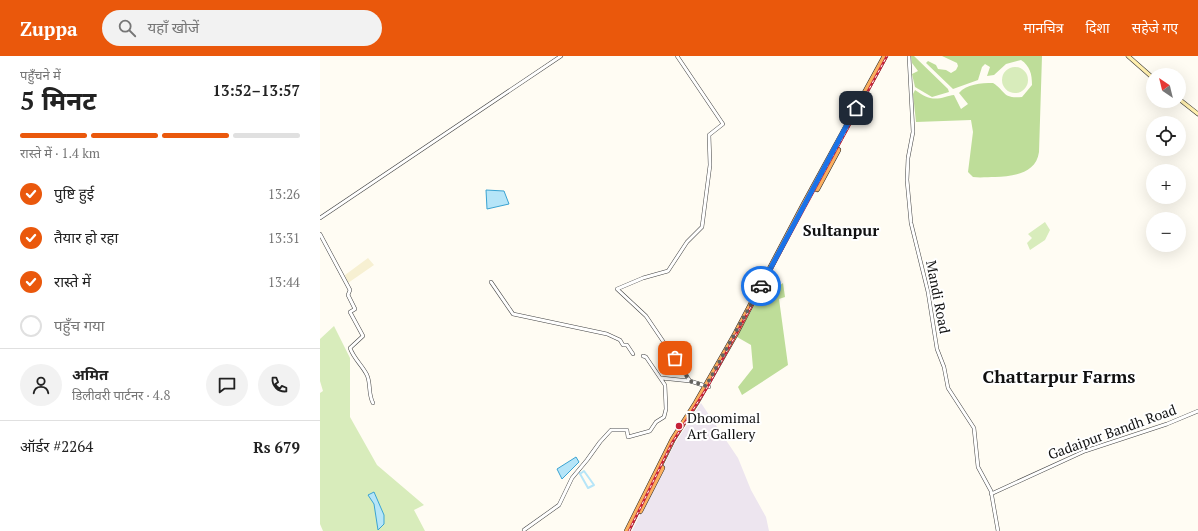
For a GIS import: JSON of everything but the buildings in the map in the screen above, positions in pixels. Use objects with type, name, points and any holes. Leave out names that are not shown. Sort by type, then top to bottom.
[{"type":"highway","points":[[630,531],[673,439],[708,387],[812,193],[831,165],[862,99],[887,56]]},
{"type":"highway","points":[[627,531],[649,491]]},
{"type":"main road","points":[[1129,56],[1146,71]]},
{"type":"main road","points":[[1186,104],[1198,113]]},
{"type":"street","points":[[320,218],[562,56]]},
{"type":"street","points":[[677,56],[724,125],[709,135],[710,165],[701,228],[688,241],[668,272],[643,278],[617,288],[644,315],[688,381]]},
{"type":"street","name":"Mandi Road","points":[[909,56],[913,132],[908,158],[907,180],[911,223],[928,293],[937,349],[944,367],[948,388],[974,428],[978,467],[991,494],[998,531]]},
{"type":"street","points":[[320,234],[350,290],[348,295],[354,309],[350,312],[363,336],[350,348],[354,358],[367,376],[370,397],[373,403]]},
{"type":"street","points":[[491,282],[513,314],[607,334],[620,340],[623,345],[627,345],[633,354]]},
{"type":"street","points":[[523,530],[559,507],[569,485],[612,429],[627,430],[628,437],[642,435],[651,431],[656,423],[664,417],[667,405],[665,386],[643,356]]},
{"type":"street","points":[[661,378],[688,381],[708,387]]},
{"type":"street","name":"Gadaipur Bandh Road","points":[[991,494],[1085,451],[1167,424],[1198,410]]},
{"type":"shaded area","points":[[368,258],[374,265],[348,283],[345,275]]},
{"type":"shaded area","points":[[701,403],[738,458],[751,490],[766,517],[769,531],[632,531],[674,445]]},
{"type":"green space","points":[[911,56],[914,56],[948,89],[949,92],[932,97],[915,87],[912,74],[918,71],[912,63]]},
{"type":"green space","points":[[942,56],[1042,56],[1039,152],[1037,159],[1029,169],[1009,176],[973,177],[968,172],[973,132],[971,120],[916,122],[913,94],[915,90],[925,96],[936,99],[954,95],[961,109],[968,104],[959,93],[966,88],[984,83],[993,83],[1007,96],[1022,97],[1032,85],[1032,77],[1027,65],[1021,60],[1006,64],[994,75],[987,76],[990,67],[985,64],[982,67],[978,80],[953,89],[926,63],[928,61],[936,65],[938,69],[946,70],[951,73],[956,70],[958,66],[957,63]]},
{"type":"green space","points":[[1015,67],[1024,71],[1028,80],[1024,89],[1015,93],[1006,89],[1002,80],[1006,71]]},
{"type":"green space","points":[[1045,222],[1050,230],[1045,240],[1030,250],[1027,243],[1032,238],[1028,234]]},
{"type":"green space","points":[[783,283],[785,297],[779,299],[788,365],[742,395],[738,387],[753,368],[751,345],[737,337],[756,302]]},
{"type":"green space","points":[[334,326],[350,358],[350,417],[377,465],[424,505],[414,510],[425,531],[323,531],[320,524],[320,393],[323,391],[320,381],[320,339]]},
{"type":"water","points":[[486,190],[504,191],[509,204],[487,209]]},
{"type":"water","points":[[576,457],[579,462],[562,479],[557,469]]},
{"type":"water","points":[[374,492],[384,515],[384,524],[378,530],[374,504],[368,495]]},
{"type":"waterway","points":[[584,471],[580,474],[579,472],[588,488],[594,485],[584,471]]},
{"type":"railway","points":[[629,531],[672,443],[708,386],[887,56]]},
{"type":"way so far","points":[[675,358],[690,381],[706,386],[761,286]]},
{"type":"place","name":"Dhoomimal Art Gallery","points":[[679,426]]},
{"type":"district","name":"Sultanpur","points":[[841,230]]},
{"type":"district","name":"Chattarpur Farms","points":[[1059,377]]},
{"type":"route","points":[[761,286],[856,108]]}]
